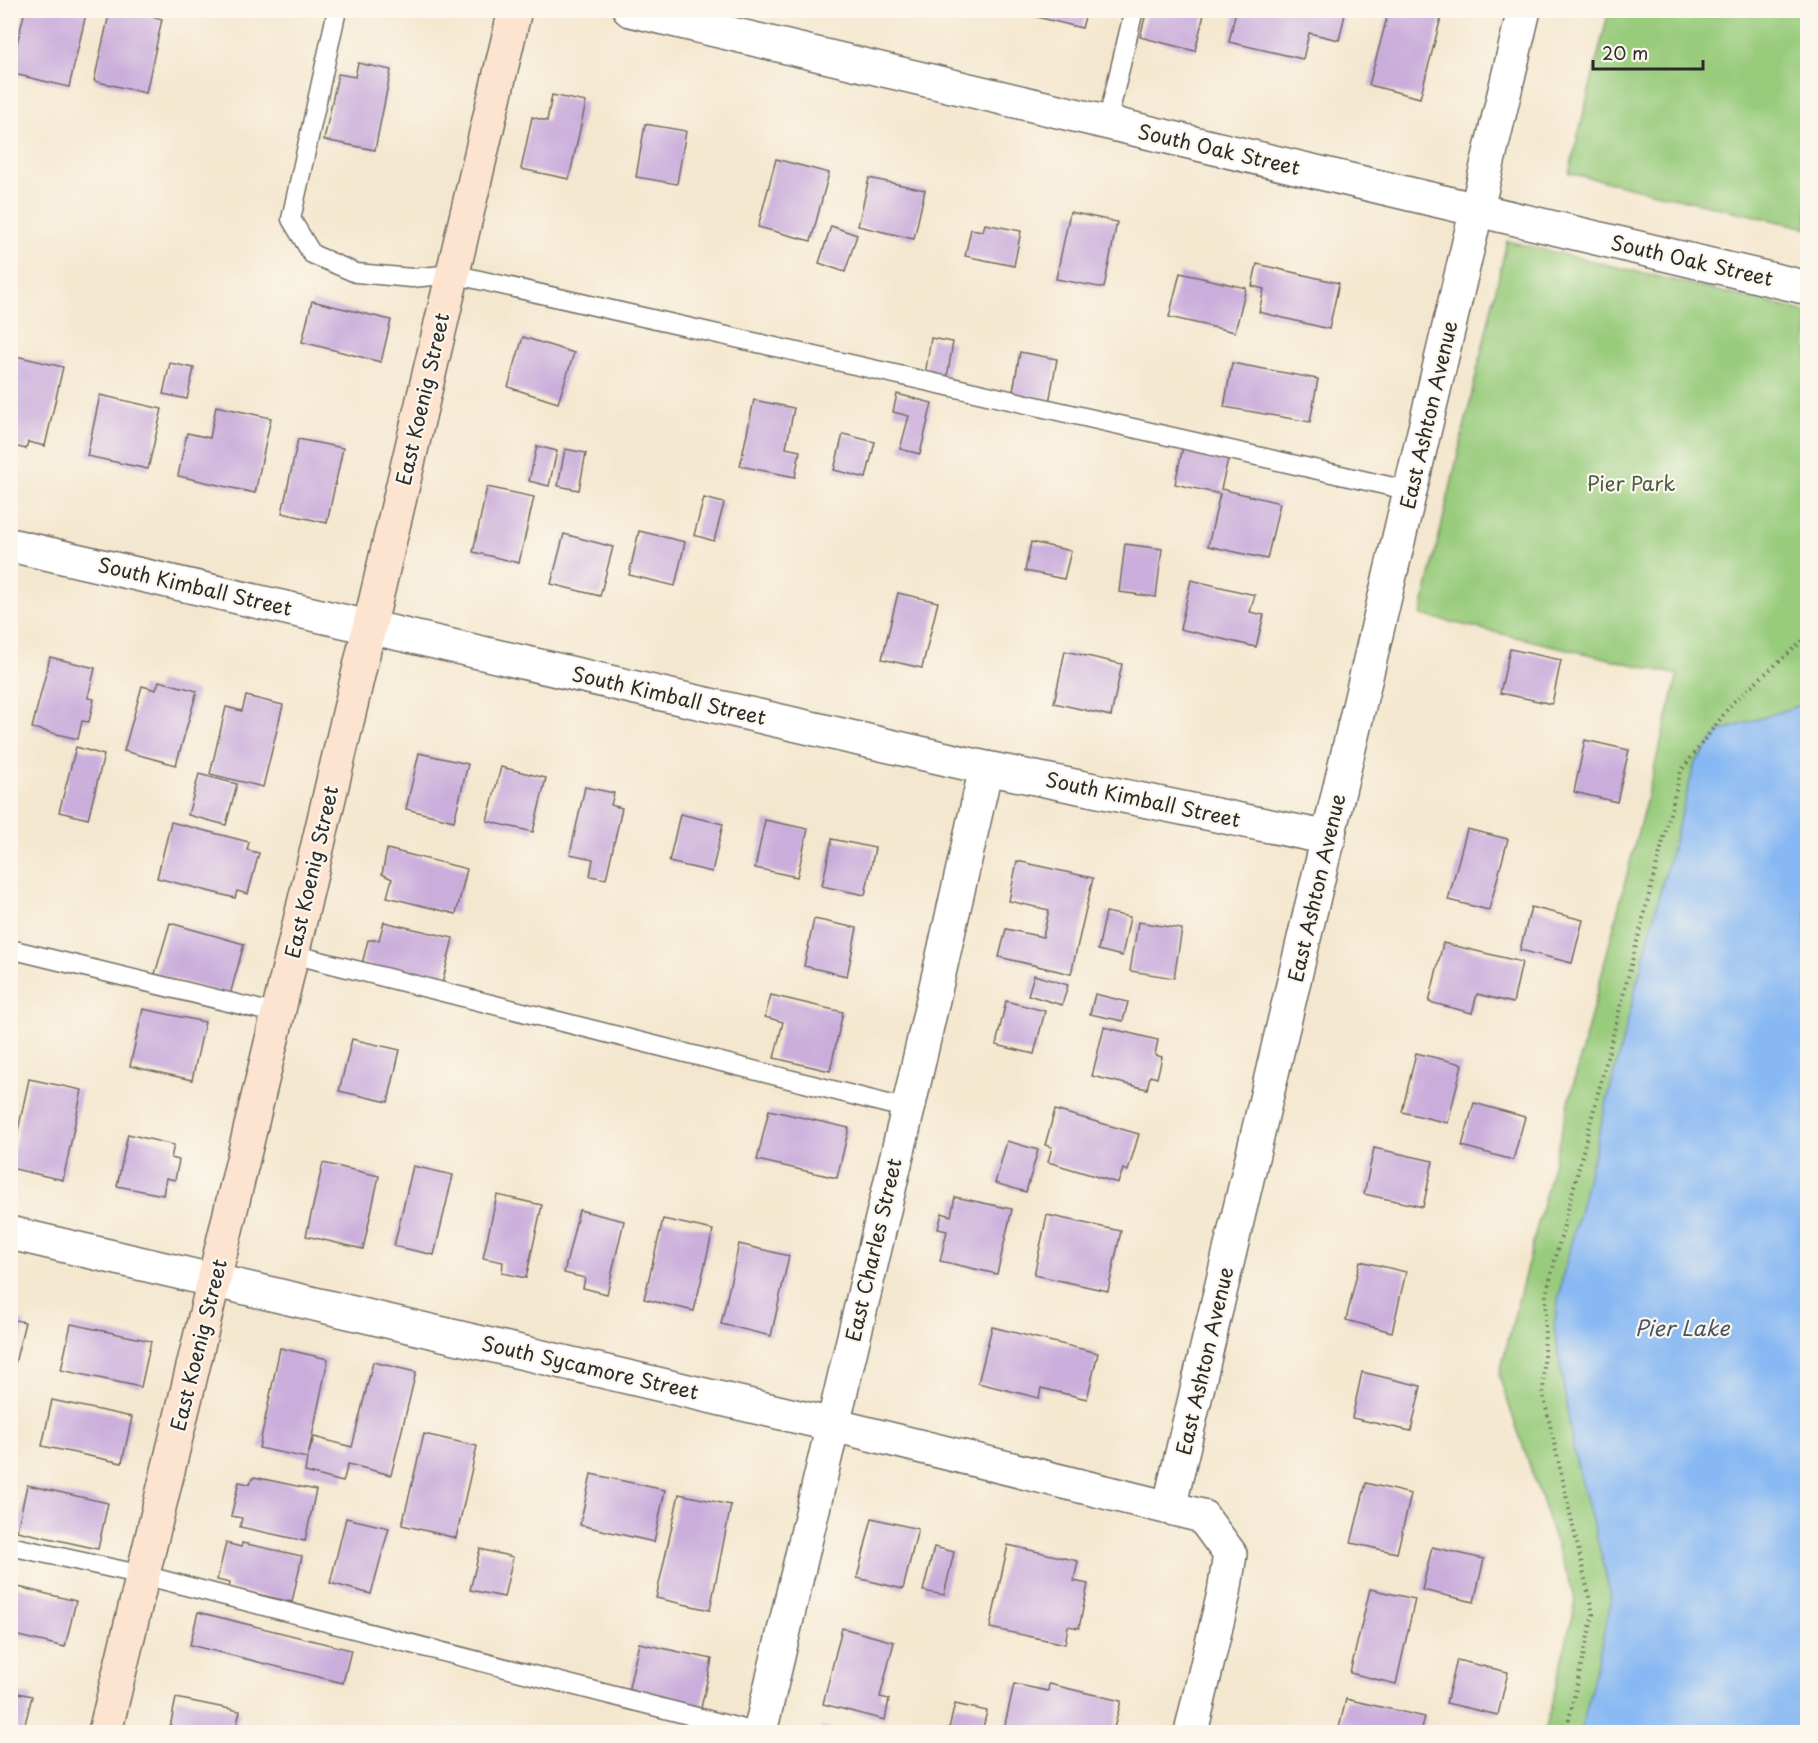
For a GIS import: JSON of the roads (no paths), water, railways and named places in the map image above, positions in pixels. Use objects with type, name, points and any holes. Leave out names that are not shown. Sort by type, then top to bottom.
[{"type":"street","name":"East Koenig Street","points":[[105,1732],[278,1014],[515,10]]},
{"type":"street","name":"South Oak Street","points":[[630,10],[1808,288]]},
{"type":"street","name":"East Ashton Avenue","points":[[1169,1508],[1524,10]]},
{"type":"street","name":"South Kimball Street","points":[[10,545],[986,768],[1329,838]]},
{"type":"street","name":"East Charles Street","points":[[760,1732],[908,1109],[986,768]]},
{"type":"street","name":"South Sycamore Street","points":[[10,1233],[833,1425],[1169,1508]]},
{"type":"street","points":[[1169,1508],[1202,1516],[1230,1554],[1224,1593],[1191,1732]]},
{"type":"lane","points":[[337,10],[291,219],[312,254],[356,273],[412,278],[453,274],[1411,491]]},
{"type":"lane","points":[[1107,123],[1134,10]]},
{"type":"lane","points":[[10,949],[278,1014]]},
{"type":"lane","points":[[292,954],[908,1109]]},
{"type":"lane","points":[[10,1546],[143,1575],[755,1732]]},
{"type":"water","name":"Pier Lake","points":[[1807,697],[1807,1732],[1581,1732],[1611,1602],[1603,1561],[1574,1453],[1554,1326],[1562,1279],[1695,763],[1721,731],[1804,704]]},
{"type":"park label","name":"Pier Park","points":[[1631,484]]}]
